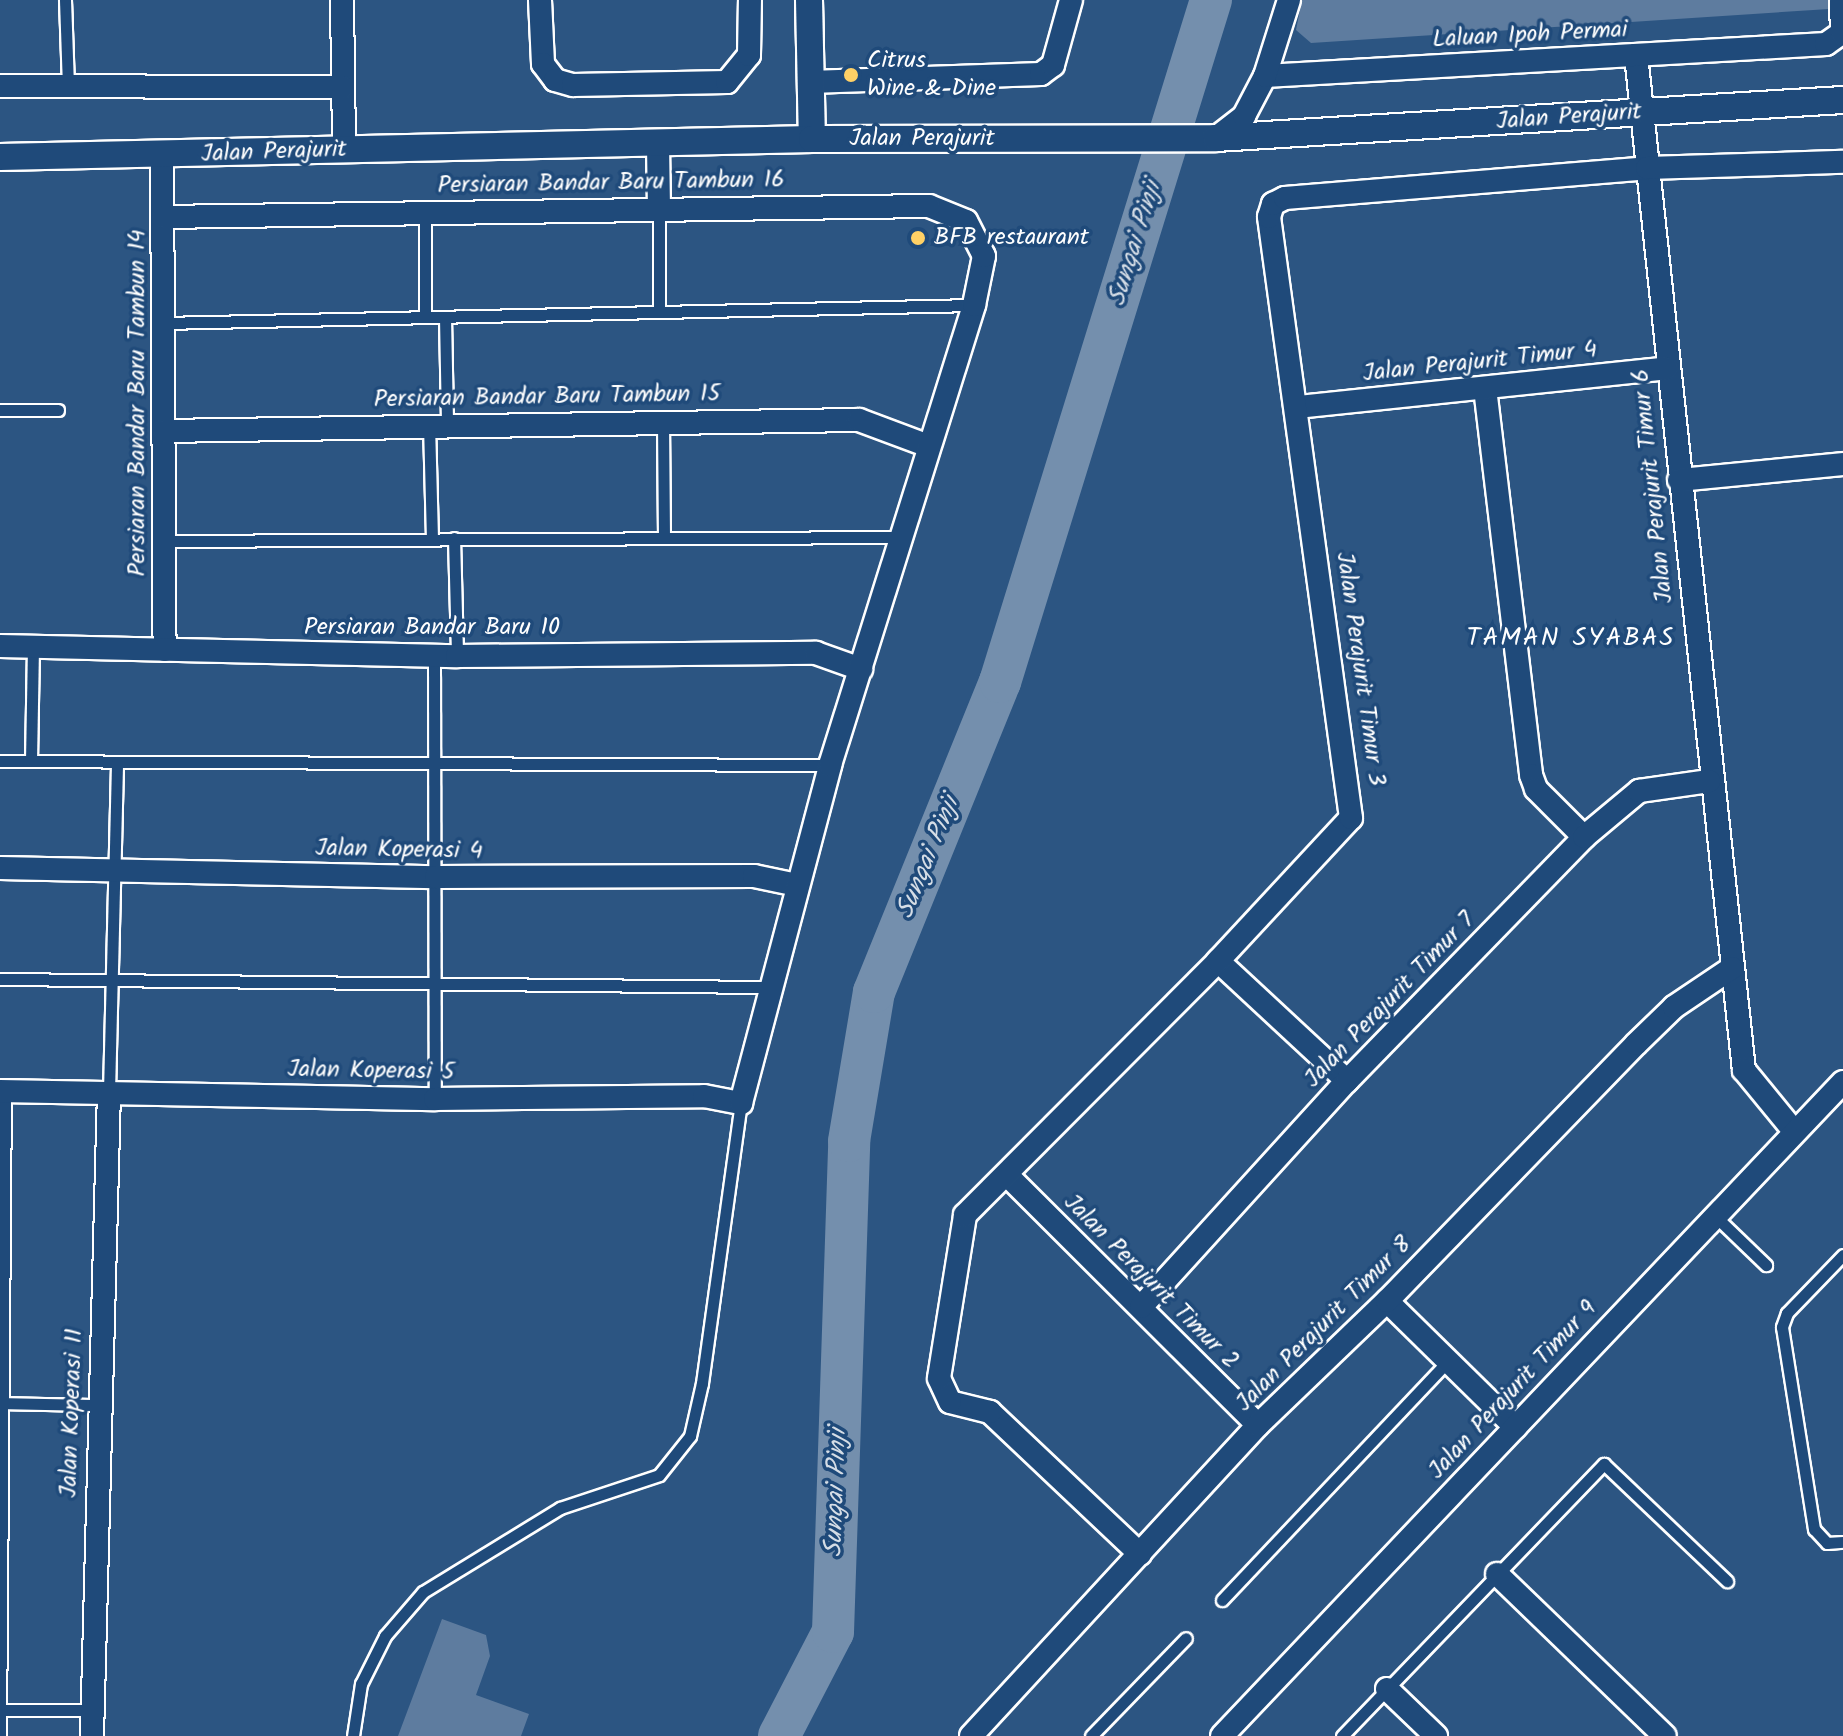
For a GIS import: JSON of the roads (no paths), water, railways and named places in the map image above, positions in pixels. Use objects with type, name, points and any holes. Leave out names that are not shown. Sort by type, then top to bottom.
[{"type":"street","points":[[342,0],[344,150]]},
{"type":"street","points":[[540,0],[543,64],[564,84],[727,82],[749,55],[750,0]]},
{"type":"street","points":[[809,0],[812,139]]},
{"type":"street","points":[[810,82],[1041,74],[1056,58],[1071,0]]},
{"type":"street","points":[[1216,138],[1244,116],[1265,76],[1289,0]]},
{"type":"street","name":"Laluan Ipoh Permai","points":[[1265,76],[1833,43],[1842,33],[1841,0]]},
{"type":"street","name":"Jalan Perajurit Timur 6","points":[[1636,55],[1709,781],[1747,1080],[1794,1131]]},
{"type":"street","points":[[0,86],[343,87]]},
{"type":"street","name":"Jalan Perajurit","points":[[0,157],[658,145],[812,139],[1216,138],[1843,100]]},
{"type":"street","points":[[658,145],[659,206]]},
{"type":"street","name":"Persiaran Bandar Baru Tambun 14","points":[[162,155],[165,650]]},
{"type":"street","points":[[1647,168],[1843,162]]},
{"type":"street","name":"Jalan Perajurit Timur 3","points":[[1140,1554],[990,1412],[943,1396],[939,1378],[965,1215],[1218,961],[1344,829],[1352,811],[1298,407],[1269,217],[1273,204],[1285,198],[1647,168]]},
{"type":"street","name":"Persiaran Bandar Baru Tambun 16","points":[[163,217],[659,206],[949,210],[972,229],[984,256],[974,305],[926,445],[901,537],[830,765],[741,1103]]},
{"type":"street","name":"Jalan Perajurit Timur 4","points":[[1298,407],[1667,368]]},
{"type":"street","points":[[1485,388],[1531,775],[1536,789],[1584,837]]},
{"type":"street","name":"Persiaran Bandar Baru Tambun 15","points":[[164,431],[438,423],[859,420],[926,445]]},
{"type":"street","points":[[1679,480],[1843,464]]},
{"type":"street","name":"Persiaran Bandar Baru 10","points":[[0,646],[434,656],[816,653],[861,669]]},
{"type":"street","name":"Jalan Perajurit Timur 7","points":[[1141,1307],[1347,1081],[1584,837],[1639,791],[1709,781]]},
{"type":"street","name":"Jalan Koperasi 4","points":[[0,868],[436,877],[754,876],[797,885]]},
{"type":"street","points":[[1218,961],[1347,1081]]},
{"type":"street","name":"Jalan Perajurit Timur 8","points":[[971,1736],[1258,1425],[1387,1301],[1674,1007],[1732,968]]},
{"type":"street","name":"Jalan Perajurit Timur 9","points":[[1222,1736],[1843,1082]]},
{"type":"street","name":"Jalan Koperasi 5","points":[[2,1091],[435,1099],[704,1096],[741,1103]]},
{"type":"street","name":"Jalan Koperasi 11","points":[[92,1736],[98,1405],[109,1092]]},
{"type":"street","name":"Jalan Perajurit Timur 2","points":[[1007,1175],[1258,1425]]},
{"type":"street","points":[[1387,1301],[1515,1427]]},
{"type":"street","points":[[1497,1574],[1665,1736]]},
{"type":"street","points":[[1387,1689],[1436,1736]]},
{"type":"lane","points":[[65,0],[68,86]]},
{"type":"lane","points":[[659,206],[659,312]]},
{"type":"lane","points":[[425,211],[425,317]]},
{"type":"lane","points":[[163,323],[974,305]]},
{"type":"lane","points":[[432,539],[445,317]]},
{"type":"lane","points":[[0,410],[58,410]]},
{"type":"lane","points":[[663,421],[664,537]]},
{"type":"lane","points":[[165,541],[901,537]]},
{"type":"lane","points":[[454,538],[457,656]]},
{"type":"lane","points":[[31,761],[33,647]]},
{"type":"lane","points":[[434,656],[435,1099]]},
{"type":"lane","points":[[0,761],[830,765]]},
{"type":"lane","points":[[109,1092],[117,870],[117,762]]},
{"type":"lane","points":[[0,979],[770,987]]},
{"type":"lane","points":[[0,1736],[2,1091]]},
{"type":"lane","points":[[353,1736],[361,1684],[385,1636],[423,1592],[560,1508],[659,1475],[690,1436],[702,1383],[741,1103]]},
{"type":"lane","points":[[1714,1216],[1766,1265]]},
{"type":"lane","points":[[1843,1255],[1782,1322],[1814,1529],[1827,1543],[1843,1542]]},
{"type":"lane","points":[[1222,1600],[1448,1361]]},
{"type":"lane","points":[[2,1403],[98,1405]]},
{"type":"lane","points":[[1342,1736],[1604,1464],[1727,1581]]},
{"type":"lane","points":[[1091,1736],[1186,1638]]},
{"type":"lane","points":[[0,1710],[92,1710]]},
{"type":"waterway","name":"Sungai Pinji","points":[[779,1736],[833,1632],[849,1141],[874,992],[1000,682],[1211,0]]},
{"type":"place","name":"Citrus Wine & Dine","points":[[851,75]]},
{"type":"place","name":"BFB restaurant","points":[[918,238]]},
{"type":"district","name":"TAMAN SYABAS","points":[[1571,639]]}]
